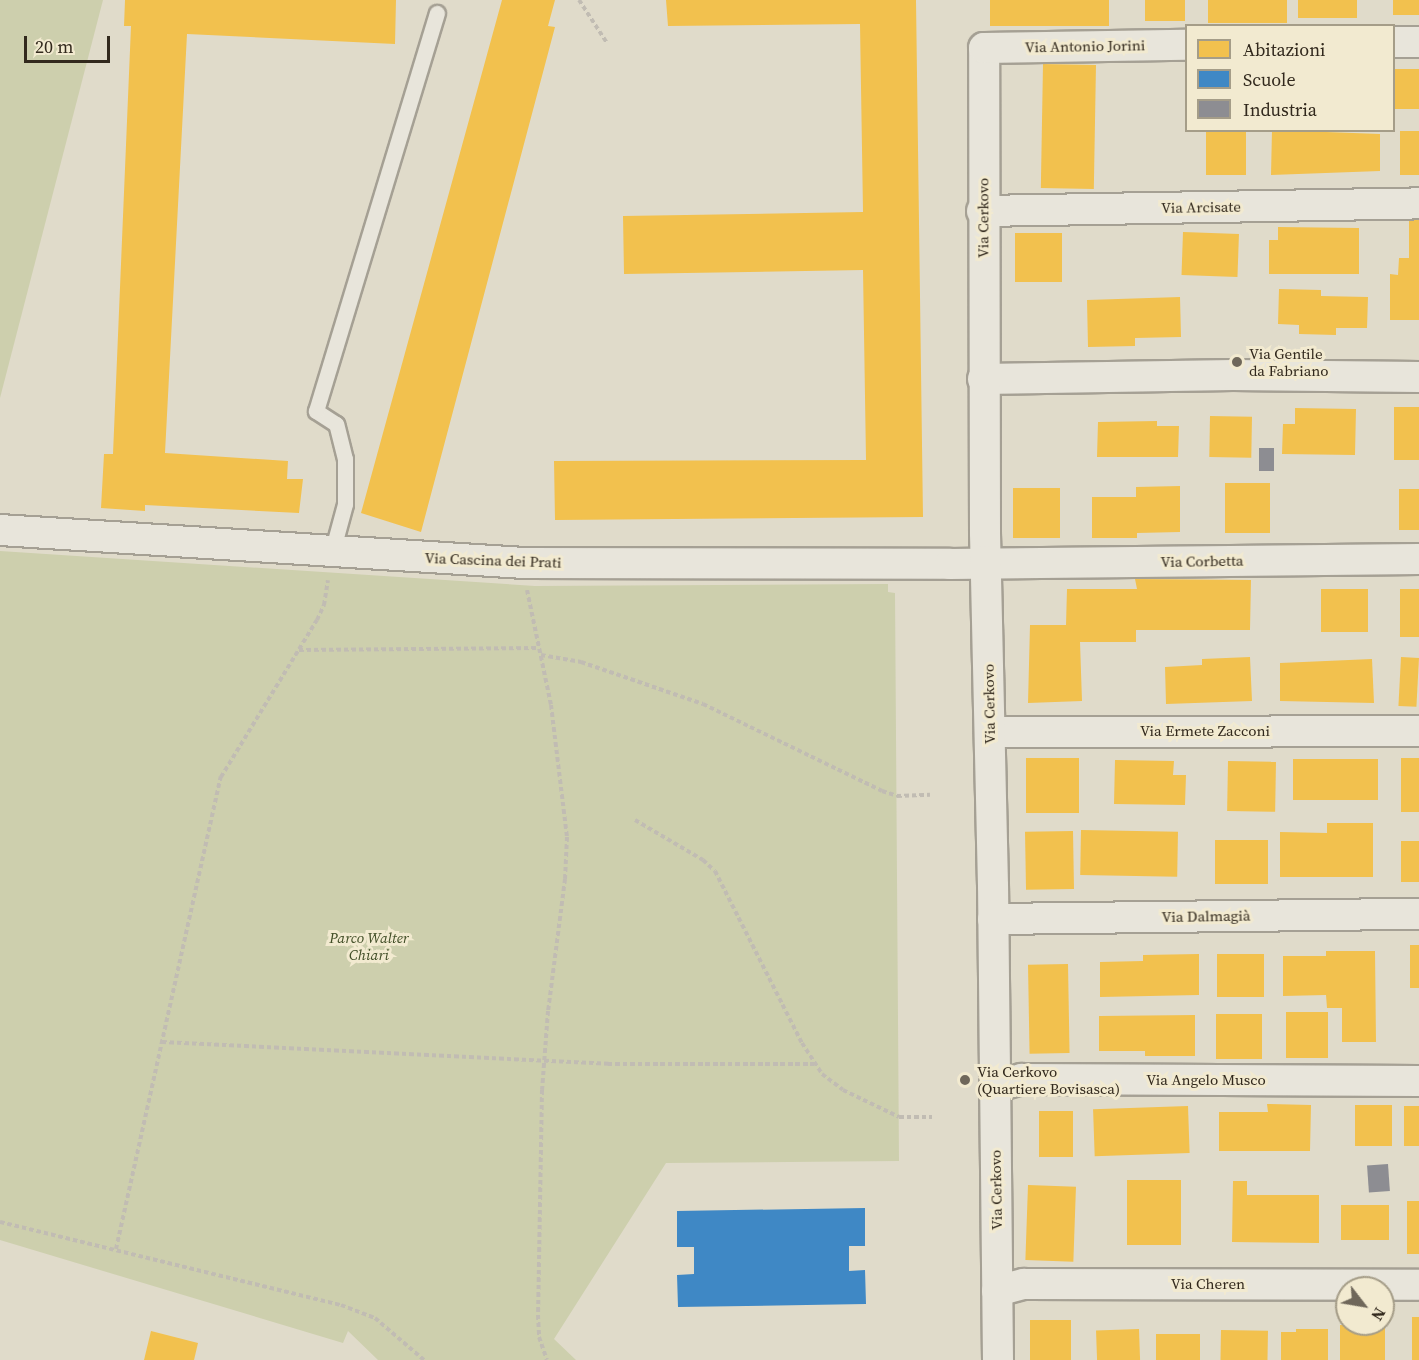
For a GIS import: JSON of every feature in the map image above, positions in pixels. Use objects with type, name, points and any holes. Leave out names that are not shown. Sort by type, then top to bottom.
[{"type":"street","points":[[1395,42],[1419,42]]},
{"type":"street","name":"Via Antonio Jorini","points":[[984,48],[1185,45]]},
{"type":"street","name":"Via Cerkovo","points":[[984,48],[983,379],[998,1360]]},
{"type":"street","name":"Via Arcisate","points":[[982,211],[1419,202]]},
{"type":"street","points":[[983,379],[1233,375],[1419,377]]},
{"type":"street","name":"Via Cascina dei Prati","points":[[0,530],[524,564],[986,563]]},
{"type":"street","name":"Via Corbetta","points":[[986,563],[1419,559]]},
{"type":"street","name":"Via Ermete Zacconi","points":[[990,732],[1419,731]]},
{"type":"street","name":"Via Dalmagià","points":[[993,919],[1419,914]]},
{"type":"street","name":"Via Angelo Musco","points":[[995,1087],[1022,1079],[1419,1081]]},
{"type":"street","name":"Via Cheren","points":[[997,1291],[1024,1284],[1419,1285]]},
{"type":"lane","points":[[332,552],[345,504],[345,459],[336,424],[316,411],[437,13]]},
{"type":"path","points":[[579,0],[607,43]]},
{"type":"path","points":[[116,1249],[220,777],[324,604],[332,552]]},
{"type":"path","points":[[525,583],[558,745],[567,837],[565,879],[544,1059],[538,1315],[539,1337],[547,1360]]},
{"type":"path","points":[[298,650],[539,648]]},
{"type":"path","points":[[541,655],[581,662],[703,704],[882,791],[897,796],[930,795]]},
{"type":"path","points":[[635,820],[703,860],[715,871],[814,1064],[836,1086],[884,1111],[899,1117],[932,1117]]},
{"type":"path","points":[[162,1042],[619,1064],[814,1064]]},
{"type":"path","points":[[0,1222],[341,1305],[375,1318],[424,1360]]},
{"type":"green space","points":[[0,0],[103,0],[0,398]]},
{"type":"green space","name":"Parco Walter Chiari","points":[[0,551],[535,586],[888,584],[888,592],[895,593],[899,1161],[666,1163],[554,1339],[576,1360],[378,1360],[348,1331],[343,1343],[0,1240]]},
{"type":"building: Abitazioni","points":[[125,0],[396,0],[395,44],[187,34],[165,453],[288,461],[287,479],[303,479],[299,513],[145,505],[145,511],[101,508],[104,454],[113,454],[131,26],[124,26]]},
{"type":"building: Abitazioni","points":[[502,0],[555,0],[548,26],[555,27],[421,532],[361,513]]},
{"type":"building: Abitazioni","points":[[666,0],[916,0],[923,517],[555,520],[554,461],[866,460],[863,270],[624,274],[623,216],[863,212],[860,24],[668,26]]},
{"type":"building: Abitazioni","points":[[990,0],[1109,0],[1109,26],[990,26]]},
{"type":"building: Abitazioni","points":[[1145,0],[1185,0],[1185,21],[1145,21]]},
{"type":"building: Abitazioni","points":[[1208,0],[1287,0],[1287,23],[1208,23]]},
{"type":"building: Abitazioni","points":[[1298,0],[1357,0],[1357,18],[1298,18]]},
{"type":"building: Abitazioni","points":[[1393,0],[1419,0],[1419,15],[1393,15]]},
{"type":"building: Abitazioni","points":[[1043,64],[1096,65],[1094,189],[1041,188]]},
{"type":"building: Abitazioni","points":[[1395,69],[1419,69],[1419,109],[1395,109]]},
{"type":"building: Abitazioni","points":[[1400,131],[1419,131],[1419,175],[1400,175]]},
{"type":"building: Abitazioni","points":[[1206,132],[1246,132],[1246,175],[1206,175]]},
{"type":"building: Abitazioni","points":[[1272,132],[1380,134],[1380,171],[1271,175]]},
{"type":"building: Abitazioni","points":[[1409,215],[1419,215],[1419,320],[1390,320],[1390,274],[1398,275],[1399,258],[1409,258]]},
{"type":"building: Abitazioni","points":[[1278,227],[1359,228],[1359,274],[1269,274],[1269,240],[1278,240]]},
{"type":"building: Abitazioni","points":[[1183,232],[1239,234],[1237,277],[1181,275]]},
{"type":"building: Abitazioni","points":[[1015,233],[1062,233],[1062,282],[1015,282]]},
{"type":"building: Abitazioni","points":[[1279,289],[1321,290],[1321,296],[1368,297],[1367,328],[1336,328],[1336,335],[1299,334],[1299,325],[1278,324]]},
{"type":"building: Abitazioni","points":[[1180,297],[1181,337],[1135,338],[1135,346],[1088,347],[1087,300]]},
{"type":"building: Abitazioni","points":[[1394,407],[1419,407],[1419,460],[1394,460]]},
{"type":"building: Abitazioni","points":[[1295,408],[1356,409],[1355,455],[1282,454],[1283,424],[1295,424]]},
{"type":"building: Abitazioni","points":[[1210,416],[1252,417],[1251,458],[1209,457]]},
{"type":"building: Abitazioni","points":[[1157,421],[1157,426],[1179,426],[1178,457],[1097,457],[1098,422]]},
{"type":"building: Abitazioni","points":[[1225,483],[1270,483],[1270,533],[1225,533]]},
{"type":"building: Abitazioni","points":[[1180,486],[1180,532],[1137,533],[1137,538],[1092,538],[1092,497],[1136,497],[1136,487]]},
{"type":"building: Abitazioni","points":[[1013,488],[1060,488],[1060,538],[1013,538]]},
{"type":"building: Abitazioni","points":[[1399,489],[1419,489],[1419,530],[1399,530]]},
{"type":"building: Abitazioni","points":[[1135,579],[1251,580],[1250,630],[1136,630],[1136,642],[1080,642],[1082,701],[1028,703],[1030,625],[1066,625],[1067,589],[1137,589]]},
{"type":"building: Abitazioni","points":[[1321,589],[1368,589],[1368,632],[1321,632]]},
{"type":"building: Abitazioni","points":[[1400,589],[1419,589],[1419,637],[1400,637]]},
{"type":"building: Abitazioni","points":[[1250,657],[1252,701],[1166,704],[1165,667],[1202,665],[1202,659]]},
{"type":"building: Abitazioni","points":[[1401,657],[1419,658],[1416,707],[1398,706]]},
{"type":"building: Abitazioni","points":[[1372,659],[1374,703],[1280,701],[1280,663]]},
{"type":"building: Abitazioni","points":[[1026,758],[1079,758],[1079,813],[1026,813]]},
{"type":"building: Abitazioni","points":[[1401,758],[1419,758],[1419,812],[1401,812]]},
{"type":"building: Abitazioni","points":[[1293,759],[1378,759],[1378,800],[1293,800]]},
{"type":"building: Abitazioni","points":[[1115,760],[1174,761],[1173,775],[1186,775],[1185,805],[1114,804]]},
{"type":"building: Abitazioni","points":[[1228,761],[1276,762],[1275,812],[1227,811]]},
{"type":"building: Abitazioni","points":[[1327,823],[1373,823],[1373,877],[1280,877],[1280,832],[1327,833]]},
{"type":"building: Abitazioni","points":[[1081,830],[1178,832],[1177,877],[1080,875]]},
{"type":"building: Abitazioni","points":[[1073,831],[1074,889],[1026,890],[1025,832]]},
{"type":"building: Abitazioni","points":[[1215,840],[1268,840],[1268,884],[1215,884]]},
{"type":"building: Abitazioni","points":[[1401,841],[1419,841],[1419,882],[1401,882]]},
{"type":"building: Abitazioni","points":[[1410,945],[1419,945],[1419,988],[1410,988]]},
{"type":"building: Abitazioni","points":[[1326,951],[1375,951],[1376,1042],[1342,1042],[1342,1008],[1327,1008],[1326,995],[1283,996],[1283,956],[1326,956]]},
{"type":"building: Abitazioni","points":[[1199,954],[1199,995],[1100,997],[1100,962],[1143,961],[1143,955]]},
{"type":"building: Abitazioni","points":[[1217,954],[1264,954],[1264,997],[1217,997]]},
{"type":"building: Abitazioni","points":[[1068,964],[1070,1053],[1030,1054],[1028,965]]},
{"type":"building: Abitazioni","points":[[1286,1012],[1328,1012],[1328,1058],[1286,1058]]},
{"type":"building: Abitazioni","points":[[1216,1014],[1262,1014],[1262,1059],[1216,1059]]},
{"type":"building: Abitazioni","points":[[1195,1015],[1195,1056],[1145,1056],[1145,1051],[1099,1051],[1099,1016]]},
{"type":"building: Abitazioni","points":[[1267,1104],[1311,1105],[1310,1151],[1219,1151],[1219,1112],[1268,1112]]},
{"type":"building: Abitazioni","points":[[1355,1105],[1392,1105],[1392,1146],[1355,1146]]},
{"type":"building: Abitazioni","points":[[1188,1106],[1190,1153],[1095,1156],[1093,1109]]},
{"type":"building: Abitazioni","points":[[1404,1106],[1419,1106],[1419,1146],[1404,1146]]},
{"type":"building: Abitazioni","points":[[1039,1111],[1073,1111],[1073,1157],[1039,1157]]},
{"type":"building: Abitazioni","points":[[1127,1180],[1181,1180],[1181,1245],[1127,1245]]},
{"type":"building: Abitazioni","points":[[1233,1181],[1247,1181],[1247,1195],[1319,1195],[1319,1243],[1232,1242]]},
{"type":"building: Abitazioni","points":[[1028,1185],[1076,1187],[1073,1262],[1025,1260]]},
{"type":"building: Abitazioni","points":[[1407,1201],[1419,1201],[1419,1254],[1407,1254]]},
{"type":"building: Abitazioni","points":[[1341,1205],[1389,1205],[1389,1240],[1341,1240]]},
{"type":"building: Abitazioni","points":[[1412,1317],[1419,1317],[1419,1360],[1412,1360]]},
{"type":"building: Abitazioni","points":[[1030,1320],[1071,1320],[1071,1360],[1030,1360]]},
{"type":"building: Abitazioni","points":[[1139,1329],[1140,1360],[1097,1360],[1096,1331]]},
{"type":"building: Abitazioni","points":[[1296,1329],[1328,1329],[1328,1360],[1281,1360],[1281,1332],[1296,1332]]},
{"type":"building: Abitazioni","points":[[1221,1330],[1268,1331],[1267,1360],[1220,1360]]},
{"type":"building: Abitazioni","points":[[151,1331],[198,1343],[194,1360],[144,1360]]},
{"type":"building: Abitazioni","points":[[1156,1334],[1200,1334],[1200,1360],[1156,1360]]},
{"type":"building: Abitazioni","points":[[1340,1336],[1385,1336],[1385,1360],[1340,1360]]},
{"type":"building: Scuole","points":[[865,1208],[865,1246],[849,1246],[849,1271],[865,1270],[866,1304],[678,1307],[677,1275],[694,1274],[694,1247],[677,1247],[677,1211]]},
{"type":"building: Industria","points":[[1259,448],[1274,448],[1274,471],[1259,471]]},
{"type":"building: Industria","points":[[1388,1164],[1390,1191],[1369,1192],[1367,1165]]},
{"type":"place","name":"Via Gentile da Fabriano","points":[[1237,362]]},
{"type":"place","name":"Via Cerkovo (Quartiere Bovisasca)","points":[[965,1080]]}]
